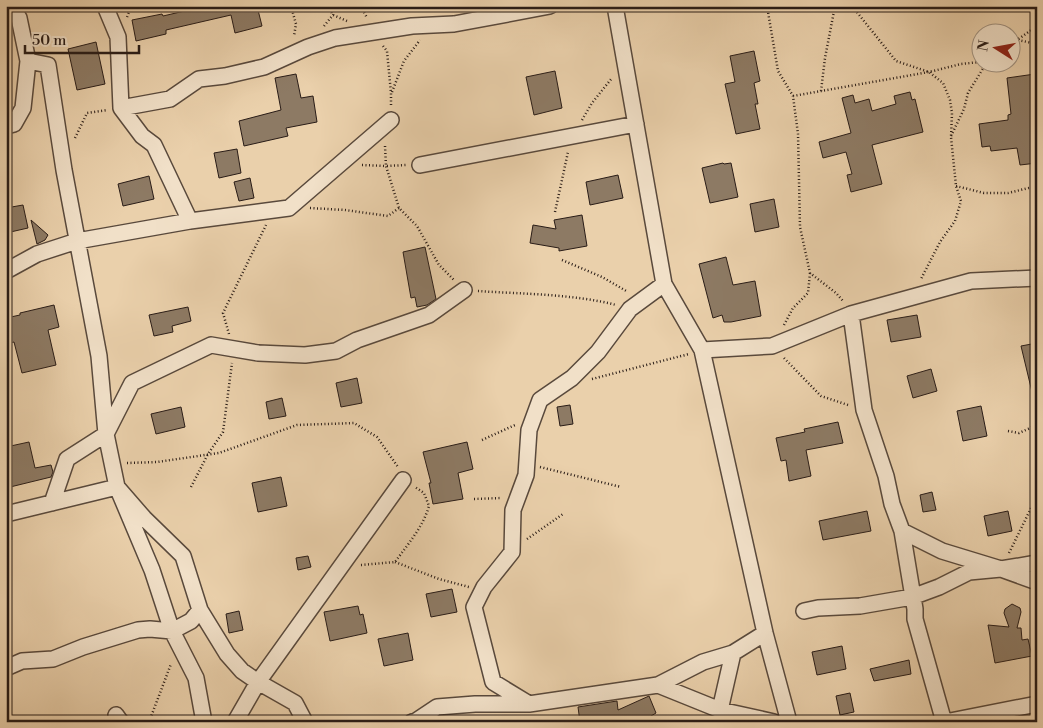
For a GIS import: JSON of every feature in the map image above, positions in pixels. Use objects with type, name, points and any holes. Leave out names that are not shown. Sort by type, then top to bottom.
[{"type":"street","points":[[6,126],[14,124],[23,108],[28,61],[19,18],[12,6]]},
{"type":"street","points":[[104,6],[118,36],[121,108],[142,136],[154,145],[190,221]]},
{"type":"street","points":[[121,108],[170,99],[200,80],[264,68],[308,47],[335,38],[373,31],[454,24],[550,6]]},
{"type":"street","points":[[615,6],[664,284],[702,350],[765,633],[789,722]]},
{"type":"street","points":[[28,61],[48,64],[64,170],[99,356],[106,434],[117,487],[152,570],[172,631],[196,678],[204,722]]},
{"type":"street","points":[[6,271],[37,254],[78,241],[190,221],[289,208],[391,120]]},
{"type":"street","points":[[420,165],[636,124]]},
{"type":"street","points":[[702,350],[772,346],[851,314],[971,281],[1037,278]]},
{"type":"street","points":[[529,704],[493,682],[474,607],[482,590],[512,552],[513,510],[526,475],[529,430],[540,400],[572,378],[598,352],[630,309],[664,284]]},
{"type":"street","points":[[52,503],[67,459],[106,434],[132,383],[211,345],[258,353],[305,355],[336,352],[357,340],[429,315],[464,290]]},
{"type":"street","points":[[851,314],[864,410],[902,531],[915,619],[944,722],[1037,704]]},
{"type":"street","points":[[235,722],[258,682],[404,480]]},
{"type":"street","points":[[6,514],[117,487]]},
{"type":"street","points":[[117,487],[144,518],[183,556],[200,610],[227,654],[242,671],[295,703],[305,722]]},
{"type":"street","points":[[902,531],[942,551],[1037,582]]},
{"type":"street","points":[[804,611],[818,608],[860,606],[912,596],[939,588],[969,572],[1037,563]]},
{"type":"street","points":[[6,668],[22,661],[53,659],[138,630],[172,631],[191,621],[200,610]]},
{"type":"street","points":[[412,722],[437,707],[475,704],[529,704],[658,685],[703,662],[733,652],[765,633]]},
{"type":"street","points":[[720,710],[733,652]]},
{"type":"street","points":[[658,685],[720,710],[774,722]]},
{"type":"path","points":[[291,6],[296,24],[291,55]]},
{"type":"path","points":[[328,6],[333,15],[349,21]]},
{"type":"path","points":[[767,6],[778,71],[793,96],[798,134],[800,227],[810,273],[808,292],[793,308],[772,346],[821,396],[864,410]]},
{"type":"path","points":[[821,91],[824,58],[835,6]]},
{"type":"path","points":[[854,6],[860,17],[896,61],[929,72],[943,83],[950,100],[952,113],[950,138],[956,186],[962,201],[955,221],[940,242],[920,280]]},
{"type":"path","points":[[392,93],[404,61],[433,25]]},
{"type":"path","points":[[1020,39],[1037,26]]},
{"type":"path","points":[[373,31],[387,51],[392,93],[391,120],[384,152],[386,166],[399,208],[417,226],[439,265],[464,290],[604,302],[630,309],[630,293],[602,277],[562,260]]},
{"type":"path","points":[[1020,40],[1037,44]]},
{"type":"path","points":[[793,96],[970,63]]},
{"type":"path","points":[[950,138],[964,108],[968,94],[981,72]]},
{"type":"path","points":[[74,143],[87,113],[121,108]]},
{"type":"path","points":[[341,164],[420,165]]},
{"type":"path","points":[[956,186],[984,193],[1008,193],[1037,186]]},
{"type":"path","points":[[289,208],[345,210],[388,216],[399,208]]},
{"type":"path","points":[[810,273],[836,293],[851,314]]},
{"type":"path","points":[[572,378],[582,381],[702,350]]},
{"type":"path","points":[[112,464],[157,462],[219,453],[297,425],[354,423],[377,437],[393,459],[404,480],[424,493],[430,506],[425,520],[395,562]]},
{"type":"path","points":[[482,440],[517,424]]},
{"type":"path","points":[[1008,431],[1019,433],[1037,425]]},
{"type":"path","points":[[527,463],[552,471],[622,487]]},
{"type":"path","points":[[474,499],[500,499],[520,491]]},
{"type":"path","points":[[1001,569],[1037,496]]},
{"type":"path","points":[[512,552],[532,535],[563,514]]},
{"type":"path","points":[[342,566],[395,562],[439,579],[482,590]]},
{"type":"path","points":[[149,722],[173,661]]},
{"type":"building","points":[[206,6],[257,6],[262,26],[235,33],[231,15],[166,30],[166,34],[136,41],[132,20],[162,14],[163,16]]},
{"type":"building","points":[[96,42],[105,84],[77,90],[68,49]]},
{"type":"building","points":[[754,51],[760,81],[754,83],[758,104],[755,104],[760,129],[736,134],[725,84],[735,82],[730,56]]},
{"type":"building","points":[[555,71],[562,108],[534,115],[526,77]]},
{"type":"building","points":[[296,74],[301,98],[313,96],[317,122],[286,128],[288,136],[244,146],[239,121],[281,110],[275,78]]},
{"type":"building","points":[[1035,74],[1037,92],[1037,163],[1020,165],[1017,148],[991,151],[990,146],[982,147],[979,124],[1008,120],[1008,115],[1011,114],[1007,78]]},
{"type":"building","points":[[910,92],[912,100],[915,99],[923,132],[872,145],[882,184],[851,192],[847,175],[852,174],[846,152],[823,158],[819,142],[851,133],[842,98],[853,95],[855,103],[869,99],[872,111],[896,104],[894,96]]},
{"type":"building","points":[[237,149],[241,173],[219,178],[214,153]]},
{"type":"building","points":[[731,163],[738,197],[710,203],[702,168]]},
{"type":"building","points":[[618,175],[623,198],[590,205],[586,182]]},
{"type":"building","points":[[149,176],[154,199],[123,206],[118,184]]},
{"type":"building","points":[[250,178],[254,198],[239,201],[234,182]]},
{"type":"building","points":[[774,199],[779,227],[755,232],[750,204]]},
{"type":"building","points":[[23,205],[28,228],[6,233],[6,208]]},
{"type":"building","points":[[582,215],[587,246],[559,251],[559,248],[530,243],[533,225],[556,229],[554,220]]},
{"type":"building","points":[[31,220],[48,235],[45,240],[37,244]]},
{"type":"building","points":[[425,247],[436,299],[427,305],[417,307],[415,297],[411,298],[403,252]]},
{"type":"building","points":[[726,257],[733,285],[755,281],[761,316],[731,322],[724,322],[722,315],[713,318],[699,264]]},
{"type":"building","points":[[54,305],[59,327],[48,330],[56,365],[22,373],[14,342],[6,344],[6,318]]},
{"type":"building","points":[[188,307],[191,321],[172,326],[173,332],[154,336],[149,315]]},
{"type":"building","points":[[917,315],[921,337],[891,342],[887,320]]},
{"type":"building","points":[[1037,343],[1037,392],[1032,392],[1021,346]]},
{"type":"building","points":[[931,369],[937,391],[913,398],[907,376]]},
{"type":"building","points":[[357,378],[362,403],[341,407],[336,383]]},
{"type":"building","points":[[282,398],[286,416],[269,419],[266,402]]},
{"type":"building","points":[[570,405],[573,424],[560,426],[557,407]]},
{"type":"building","points":[[981,406],[987,436],[963,441],[957,411]]},
{"type":"building","points":[[181,407],[185,427],[156,434],[151,414]]},
{"type":"building","points":[[838,422],[843,443],[806,450],[811,476],[789,481],[786,460],[781,461],[776,438],[805,432],[804,429]]},
{"type":"building","points":[[29,442],[35,468],[51,465],[53,472],[51,477],[6,488],[6,447]]},
{"type":"building","points":[[467,442],[473,469],[458,473],[463,499],[433,504],[429,483],[431,483],[423,452]]},
{"type":"building","points":[[281,477],[287,506],[258,512],[252,483]]},
{"type":"building","points":[[932,492],[936,510],[923,512],[920,495]]},
{"type":"building","points":[[867,511],[871,531],[823,540],[819,521]]},
{"type":"building","points":[[1008,511],[1012,531],[988,536],[984,516]]},
{"type":"building","points":[[308,556],[311,567],[298,570],[296,558]]},
{"type":"building","points":[[452,589],[457,612],[431,617],[426,594]]},
{"type":"building","points":[[1012,604],[1020,608],[1021,612],[1017,628],[1021,628],[1022,640],[1028,639],[1032,656],[995,663],[988,625],[1009,627],[1004,613],[1005,609]]},
{"type":"building","points":[[358,606],[360,615],[363,614],[367,633],[330,641],[324,612]]},
{"type":"building","points":[[239,611],[243,630],[229,633],[226,614]]},
{"type":"building","points":[[408,633],[413,660],[384,666],[378,639]]},
{"type":"building","points":[[842,646],[846,669],[817,675],[812,652]]},
{"type":"building","points":[[909,660],[911,674],[874,681],[870,669]]},
{"type":"building","points":[[850,693],[854,712],[840,715],[836,696]]},
{"type":"building","points":[[649,696],[656,713],[651,716],[653,722],[580,722],[578,707],[617,701],[618,710]]}]
